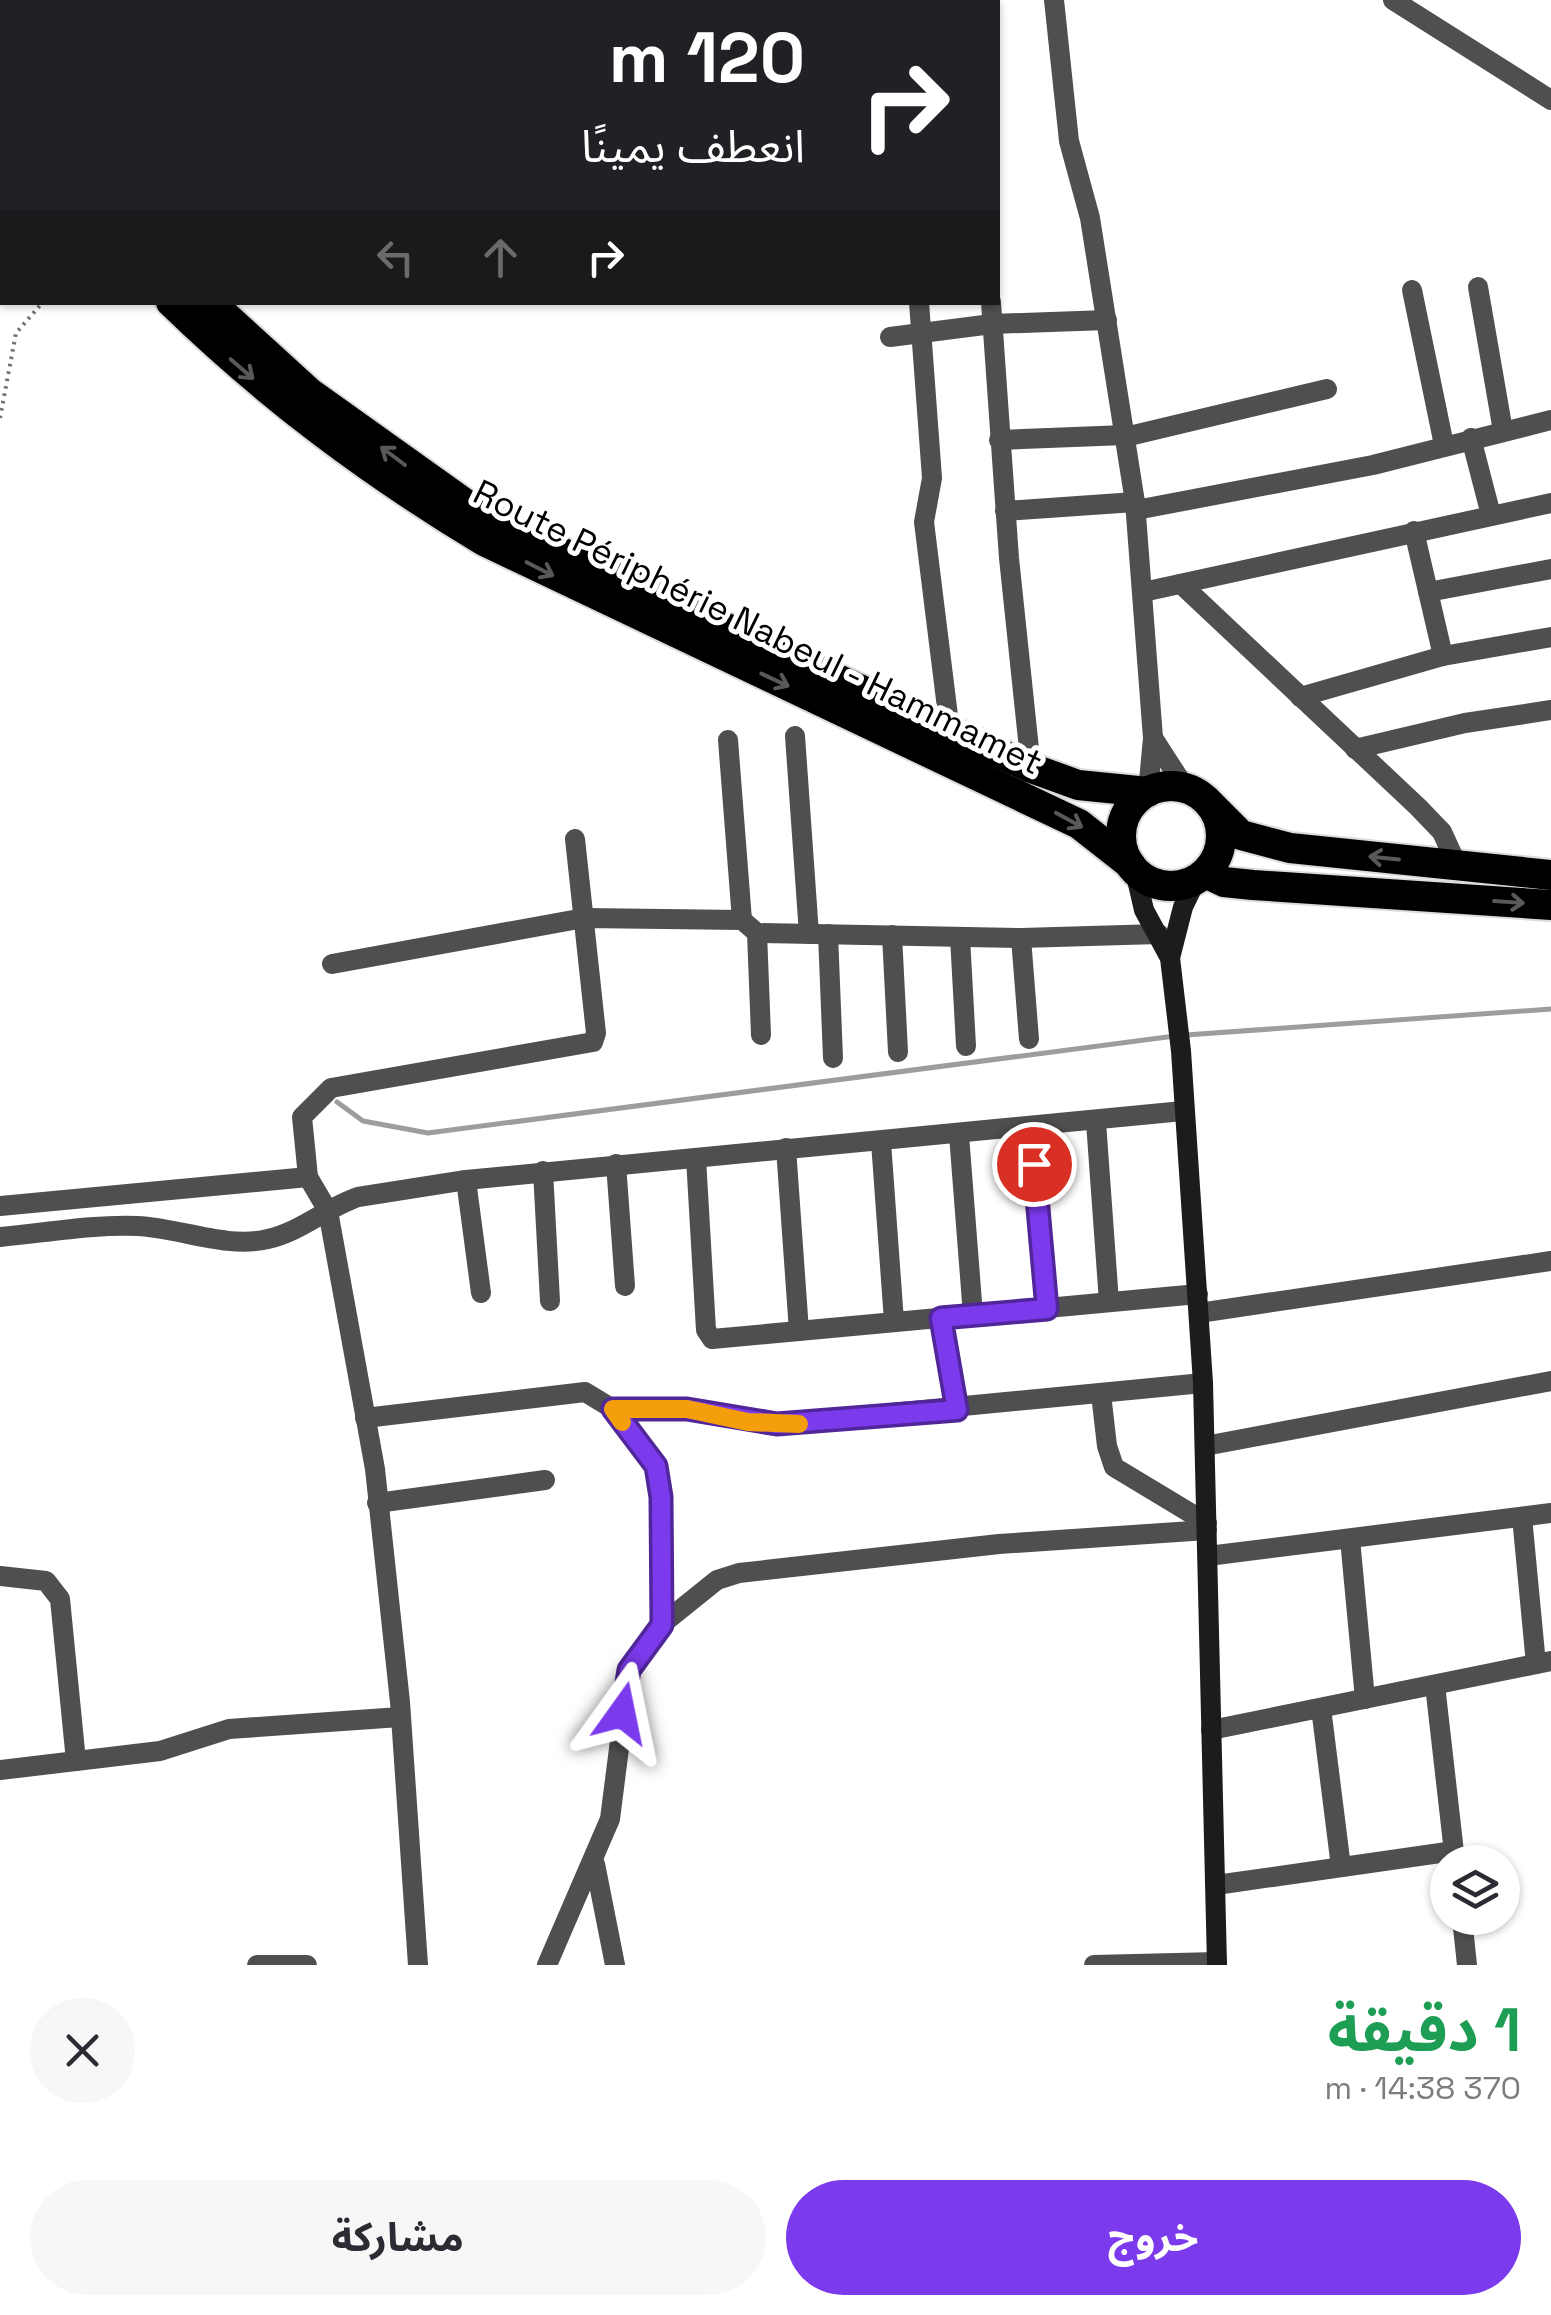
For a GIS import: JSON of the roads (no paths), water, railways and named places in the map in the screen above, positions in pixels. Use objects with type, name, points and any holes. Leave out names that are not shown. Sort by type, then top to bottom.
[{"type":"highway","name":"Route Périphérie Nabeul - Hammamet","points":[[174,305],[296,416],[396,487],[484,541],[1079,824],[1132,867]]},
{"type":"highway","name":"Route Périphérie Nabeul - Hammamet","points":[[213,305],[310,393],[481,515],[1031,768],[1078,785],[1148,792]]},
{"type":"highway","points":[[1551,876],[1262,842],[1241,834],[1196,795],[1173,786],[1148,792],[1134,802],[1121,832],[1132,867],[1164,886],[1200,876],[1253,885],[1551,905]]},
{"type":"highway","points":[[1196,795],[1220,829],[1215,860],[1200,876]]},
{"type":"street","points":[[1054,0],[1069,141],[1090,218],[1136,506],[1153,738],[1148,792]]},
{"type":"street","points":[[1392,0],[1551,100]]},
{"type":"street","points":[[1478,287],[1503,431]]},
{"type":"street","points":[[1412,290],[1444,445]]},
{"type":"street","points":[[919,305],[932,478],[924,522],[950,732]]},
{"type":"street","points":[[890,337],[992,313],[1108,320]]},
{"type":"street","points":[[992,313],[1005,511],[1031,768]]},
{"type":"street","points":[[999,440],[1125,436],[1327,388]]},
{"type":"street","points":[[1005,511],[1136,506],[1373,465],[1471,438],[1550,424]]},
{"type":"street","points":[[1471,438],[1490,515]]},
{"type":"street","points":[[1143,592],[1551,503]]},
{"type":"street","points":[[1414,532],[1443,656]]},
{"type":"street","points":[[1428,592],[1551,569]]},
{"type":"street","points":[[1180,584],[1442,832],[1458,867]]},
{"type":"street","points":[[1300,697],[1443,656],[1551,637]]},
{"type":"street","points":[[1355,749],[1465,723],[1551,710]]},
{"type":"street","points":[[795,736],[834,1058]]},
{"type":"street","points":[[1153,738],[1196,795]]},
{"type":"street","points":[[728,740],[761,1035]]},
{"type":"street","points":[[418,1965],[400,1717],[377,1503],[328,1211],[308,1177],[302,1118],[331,1088],[592,1042],[596,1032],[576,839]]},
{"type":"street","points":[[1094,1965],[1217,1964],[1204,1383],[1181,1052],[1170,958],[1144,910],[1132,867]]},
{"type":"street","points":[[1170,958],[1183,907],[1200,876]]},
{"type":"street","points":[[332,964],[584,918],[750,926],[819,934],[1021,938],[1159,934]]},
{"type":"street","points":[[892,935],[898,1052]]},
{"type":"street","points":[[960,937],[966,1046]]},
{"type":"street","points":[[1021,938],[1029,1039]]},
{"type":"street","points":[[0,1237],[138,1226],[231,1240],[264,1240],[296,1230],[358,1198],[466,1180],[1183,1111]]},
{"type":"street","points":[[1096,1122],[1109,1302]]},
{"type":"street","points":[[1030,1128],[1047,1309]]},
{"type":"street","points":[[960,1135],[973,1315]]},
{"type":"street","points":[[881,1142],[894,1321]]},
{"type":"street","points":[[786,1148],[799,1331]]},
{"type":"street","points":[[696,1158],[708,1336],[718,1339],[1109,1302],[1198,1303],[1551,1261]]},
{"type":"street","points":[[616,1164],[625,1286]]},
{"type":"street","points":[[544,1171],[550,1301]]},
{"type":"street","points":[[0,1206],[308,1177]]},
{"type":"street","points":[[466,1180],[481,1293]]},
{"type":"street","points":[[941,1318],[957,1410]]},
{"type":"street","points":[[1205,1446],[1551,1381]]},
{"type":"street","points":[[613,1409],[687,1409],[777,1424],[957,1410],[1204,1383]]},
{"type":"street","points":[[365,1418],[585,1392],[613,1409],[656,1466],[661,1497],[662,1625]]},
{"type":"street","points":[[1101,1394],[1107,1446],[1114,1467],[1207,1527]]},
{"type":"street","points":[[377,1503],[545,1480]]},
{"type":"street","points":[[1208,1556],[1551,1513]]},
{"type":"street","points":[[1211,1730],[1543,1663],[1522,1516]]},
{"type":"street","points":[[546,1965],[595,1862],[610,1819],[619,1768],[623,1688],[629,1670],[662,1625],[717,1580],[738,1573],[1000,1544],[1207,1527]]},
{"type":"street","points":[[1350,1540],[1366,1699]]},
{"type":"street","points":[[0,1576],[46,1581],[60,1599],[76,1761]]},
{"type":"street","points":[[1436,1685],[1454,1845]]},
{"type":"street","points":[[1321,1708],[1341,1867]]},
{"type":"street","points":[[0,1770],[160,1751],[229,1728],[400,1717]]},
{"type":"street","points":[[1216,1884],[1430,1859]]},
{"type":"street","points":[[595,1862],[616,1965]]},
{"type":"street","points":[[1464,1935],[1468,1965]]},
{"type":"street","points":[[257,1965],[307,1965]]},
{"type":"waterway","points":[[1186,1035],[1551,1009]]},
{"type":"waterway","points":[[337,1102],[363,1121],[428,1133],[1175,1036]]}]
